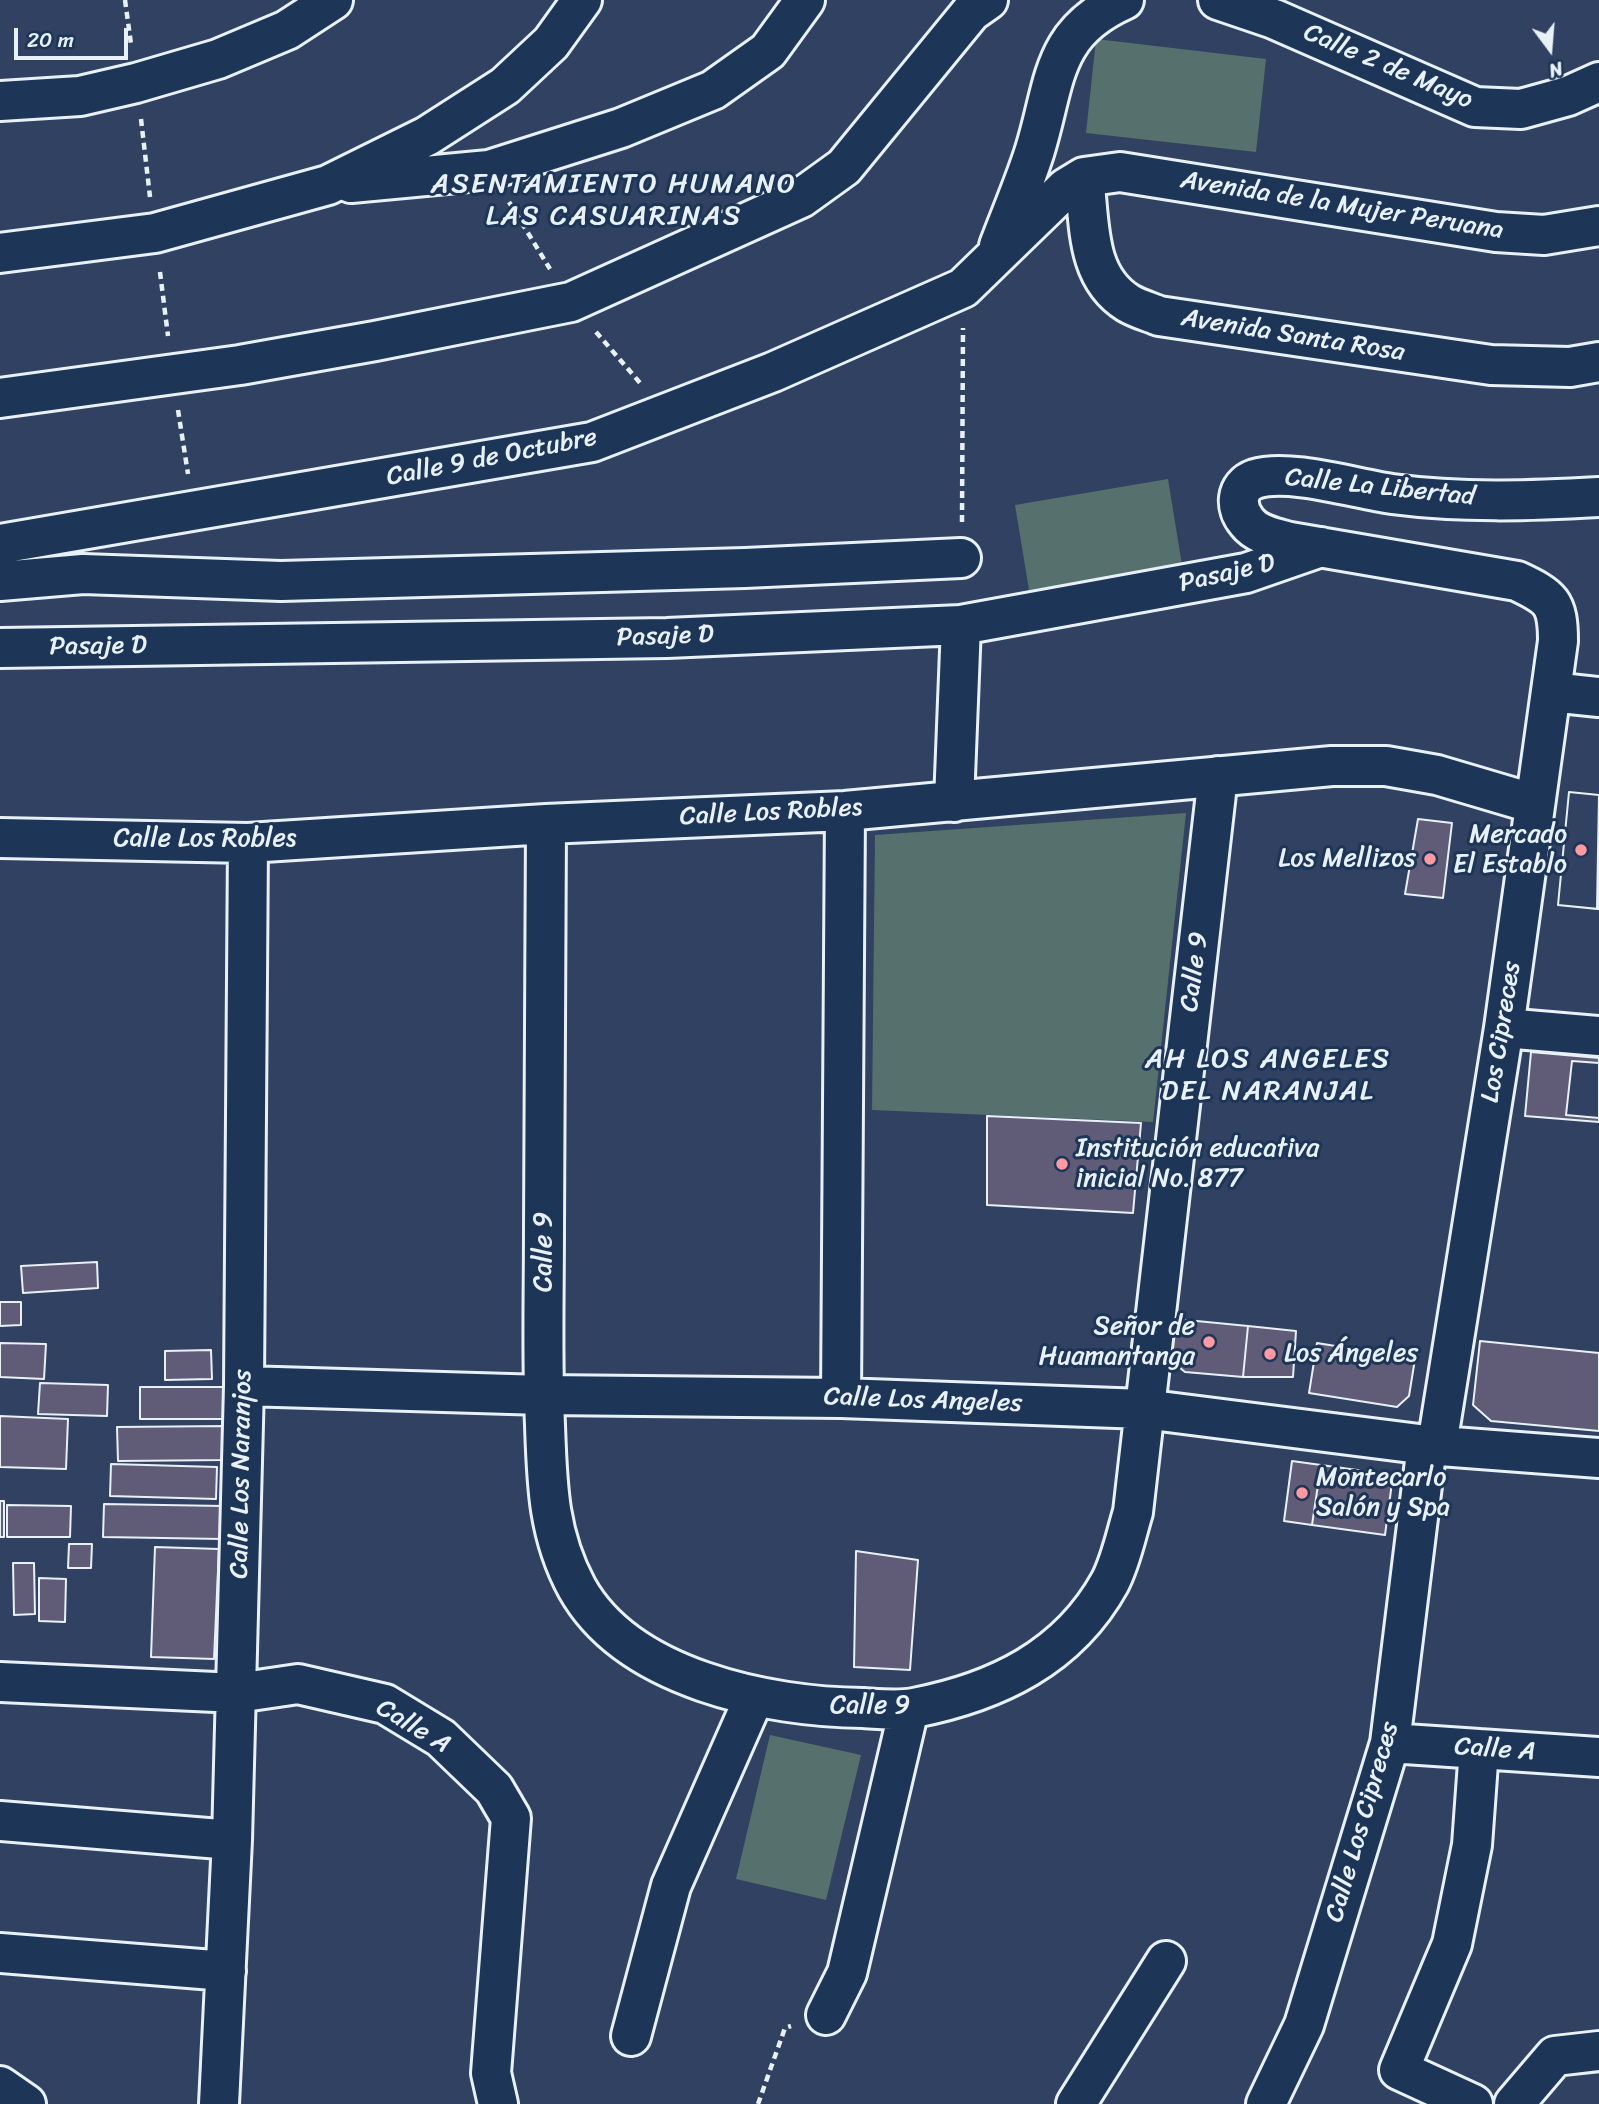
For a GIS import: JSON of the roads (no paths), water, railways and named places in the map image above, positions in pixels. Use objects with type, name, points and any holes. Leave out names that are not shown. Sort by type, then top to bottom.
[{"type":"street","points":[[0,101],[80,96],[136,83],[230,54],[287,30],[333,0]]},
{"type":"street","points":[[328,185],[427,136],[505,86],[551,43],[582,0]]},
{"type":"street","points":[[0,253],[155,233],[328,185],[489,170],[621,128],[713,90],[768,51],[806,0]]},
{"type":"street","points":[[0,398],[173,375],[375,341],[571,302],[801,198],[844,167],[971,12],[988,0]]},
{"type":"street","points":[[996,255],[1034,151],[1059,58],[1079,29],[1100,10],[1124,0]]},
{"type":"street","name":"Calle 2 de Mayo","points":[[1218,0],[1274,19],[1475,107],[1521,109],[1568,96],[1599,82]]},
{"type":"street","name":"Avenida de la Mujer Peruana","points":[[1084,177],[1120,172],[1496,232],[1544,236],[1599,226]]},
{"type":"street","name":"Calle 9 de Octubre","points":[[0,544],[592,442],[774,372],[963,288],[1066,188],[1084,177]]},
{"type":"street","name":"Avenida Santa Rosa","points":[[1084,177],[1094,263],[1107,285],[1129,303],[1160,316],[1491,365],[1570,367],[1599,362]]},
{"type":"street","name":"Calle La Libertad","points":[[1558,617],[1544,594],[1517,581],[1321,547],[1264,534],[1248,524],[1239,511],[1238,499],[1243,488],[1254,480],[1274,476],[1393,494],[1511,502],[1599,497]]},
{"type":"street","name":"Pasaje D","points":[[0,648],[667,638],[961,625],[1246,573],[1321,547]]},
{"type":"street","points":[[0,581],[83,574],[281,581],[745,568],[961,558]]},
{"type":"street","name":"Los Cipreces","points":[[1432,1445],[1504,1028],[1558,641],[1558,617]]},
{"type":"street","points":[[954,802],[961,625]]},
{"type":"street","points":[[1551,692],[1599,697]]},
{"type":"street","name":"Calle Los Robles","points":[[0,838],[248,843],[546,824],[845,811],[1332,766],[1386,766],[1437,775],[1535,804]]},
{"type":"street","name":"Calle 9","points":[[546,824],[543,1395],[548,1500],[561,1551],[578,1590],[606,1626],[643,1654],[691,1677],[754,1698],[841,1708],[909,1709],[957,1698],[1004,1681],[1048,1656],[1086,1619],[1111,1579],[1133,1512],[1218,776]]},
{"type":"street","points":[[841,1398],[845,811]]},
{"type":"street","name":"Calle Los Naranjos","points":[[219,2104],[237,1693],[244,1386],[248,843]]},
{"type":"street","points":[[1504,1028],[1599,1036]]},
{"type":"street","name":"Calle Los Angeles","points":[[244,1386],[543,1395],[841,1398],[1144,1409],[1432,1445],[1599,1458]]},
{"type":"street","name":"Calle Los Cipreces","points":[[1266,2104],[1304,2025],[1390,1743],[1432,1445]]},
{"type":"street","name":"Calle A","points":[[0,1682],[237,1693],[298,1684],[385,1704],[441,1738],[494,1789],[511,1818],[491,2074],[498,2104]]},
{"type":"street","points":[[631,2036],[671,1886],[754,1698]]},
{"type":"street","points":[[826,2015],[847,1973],[909,1709]]},
{"type":"street","name":"Calle A","points":[[1390,1743],[1599,1757]]},
{"type":"street","points":[[1473,2104],[1399,2070],[1452,1944],[1472,1845],[1479,1749]]},
{"type":"street","points":[[0,1821],[232,1840]]},
{"type":"street","points":[[0,1953],[226,1971]]},
{"type":"street","points":[[1076,2104],[1166,1961]]},
{"type":"street","points":[[1514,2104],[1555,2056],[1599,2051]]},
{"type":"street","points":[[0,2086],[26,2104]]},
{"type":"place","name":"Mercado El Establo","points":[[1581,850]]},
{"type":"place","name":"Los Mellizos","points":[[1430,859]]},
{"type":"place","name":"Institución educativa inicial No. 877","points":[[1062,1164]]},
{"type":"place","name":"Señor de Huamantanga","points":[[1209,1342]]},
{"type":"place","name":"Los Ángeles","points":[[1270,1354]]},
{"type":"place","name":"Montecarlo Salón y Spa","points":[[1302,1493]]},
{"type":"district","name":"ASENTAMIENTO HUMANO LAS CASUARINAS","points":[[614,201]]},
{"type":"district","name":"AH LOS ANGELES DEL NARANJAL","points":[[1268,1076]]}]
